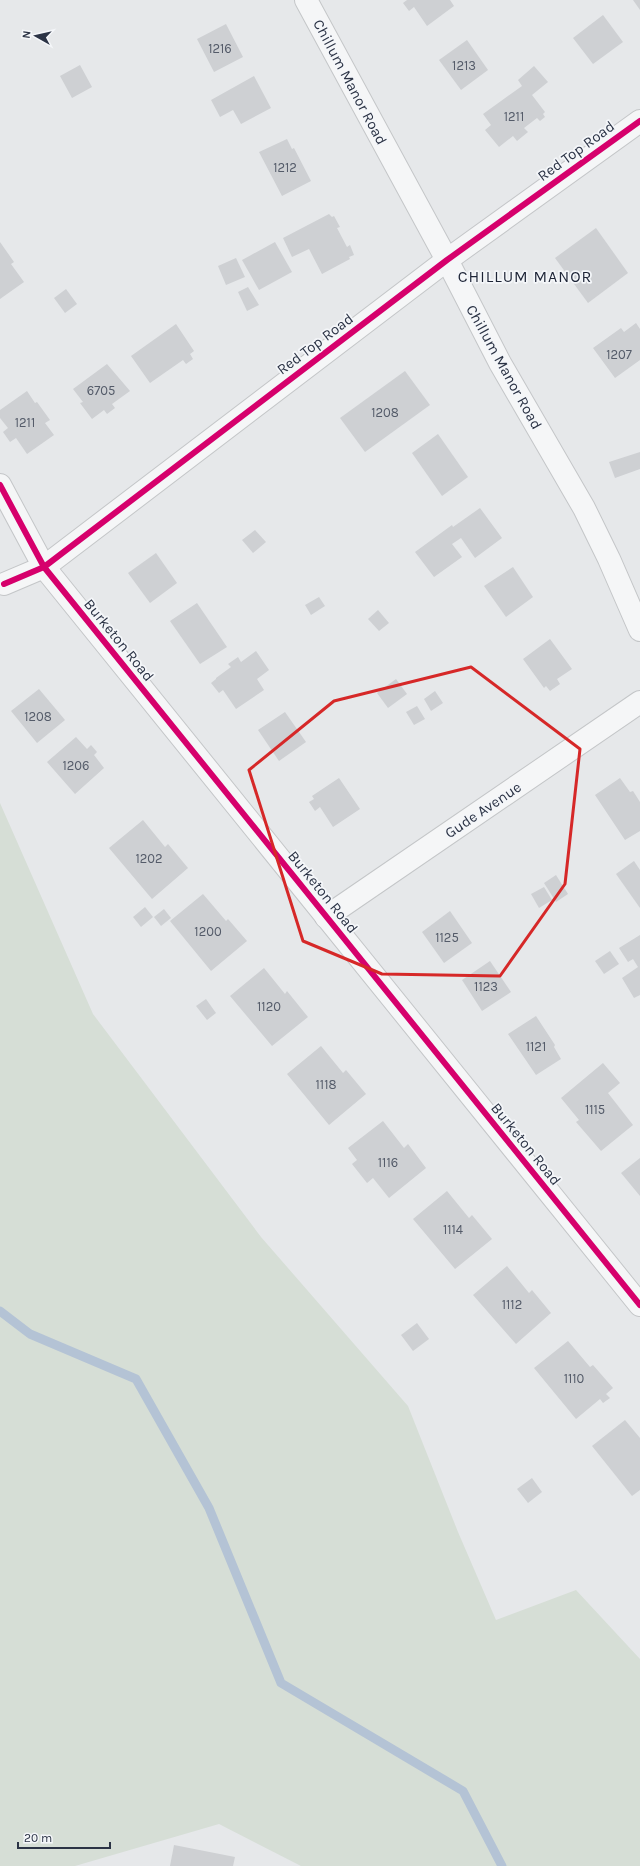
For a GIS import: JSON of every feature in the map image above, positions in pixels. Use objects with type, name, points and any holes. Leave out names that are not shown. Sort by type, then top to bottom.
[{"type":"street","name":"Chillum Manor Road","points":[[306,0],[447,260],[500,363],[584,508],[609,559],[640,630]]},
{"type":"street","name":"Red Top Road","points":[[4,584],[44,568],[447,260],[640,121]]},
{"type":"street","name":"Burketon Road","points":[[0,485],[44,568],[640,1306]]},
{"type":"street","name":"Gude Avenue","points":[[326,918],[640,702]]},
{"type":"highlighted area","points":[[471,667],[580,749],[565,884],[500,976],[382,974],[303,941],[249,770],[334,701]]},
{"type":"shaded area","points":[[0,803],[93,1014],[261,1237],[408,1406],[458,1532],[496,1620],[576,1590],[640,1659],[640,1866],[301,1866],[219,1824],[75,1866],[0,1866]]},
{"type":"building","points":[[407,0],[450,0],[454,6],[427,26],[414,7],[409,11],[403,3]]},
{"type":"building","points":[[633,0],[640,0],[640,10]]},
{"type":"building","points":[[603,15],[623,42],[593,64],[573,38]]},
{"type":"building","points":[[226,24],[243,57],[214,72],[197,39]]},
{"type":"building","points":[[467,40],[488,70],[461,90],[439,60]]},
{"type":"building","points":[[80,65],[92,87],[72,98],[60,76]]},
{"type":"building","points":[[534,66],[548,82],[532,95],[545,112],[543,114],[545,117],[540,121],[537,118],[524,128],[528,132],[517,141],[513,136],[499,147],[485,130],[491,125],[483,114],[522,86],[518,80]]},
{"type":"building","points":[[254,76],[271,108],[241,124],[233,110],[220,117],[211,100]]},
{"type":"building","points":[[287,139],[292,149],[294,148],[311,181],[282,196],[259,152]]},
{"type":"building","points":[[329,214],[332,217],[334,216],[340,227],[337,228],[347,247],[350,245],[354,255],[349,257],[350,259],[322,274],[309,249],[292,257],[283,238]]},
{"type":"building","points":[[596,228],[628,273],[588,303],[555,258]]},
{"type":"building","points":[[0,242],[14,262],[11,264],[24,282],[0,299]]},
{"type":"building","points":[[275,242],[292,272],[259,290],[242,260]]},
{"type":"building","points":[[236,258],[245,277],[226,285],[218,266]]},
{"type":"building","points":[[248,287],[259,305],[247,311],[238,292]]},
{"type":"building","points":[[66,289],[77,304],[65,313],[54,298]]},
{"type":"building","points":[[636,323],[640,329],[640,360],[615,378],[593,348],[621,328],[624,332]]},
{"type":"building","points":[[176,324],[194,351],[190,354],[193,359],[186,364],[183,360],[150,383],[131,356]]},
{"type":"building","points":[[107,364],[130,391],[112,404],[115,408],[107,414],[104,410],[92,419],[80,403],[83,402],[73,389]]},
{"type":"building","points":[[405,371],[430,405],[365,452],[340,418]]},
{"type":"building","points":[[27,391],[50,420],[45,423],[54,435],[27,454],[16,438],[10,442],[3,432],[8,428],[0,418],[0,410]]},
{"type":"building","points":[[438,434],[468,477],[442,496],[412,453]]},
{"type":"building","points":[[640,452],[640,469],[615,478],[609,462]]},
{"type":"building","points":[[480,508],[502,538],[475,558],[461,538],[452,544],[462,557],[434,577],[415,552],[452,525],[453,527]]},
{"type":"building","points":[[255,530],[266,542],[253,553],[242,540]]},
{"type":"building","points":[[156,553],[177,583],[150,603],[128,573]]},
{"type":"building","points":[[513,567],[533,597],[506,617],[484,586]]},
{"type":"building","points":[[319,597],[325,606],[311,615],[305,605]]},
{"type":"building","points":[[197,603],[227,647],[200,664],[170,621]]},
{"type":"building","points":[[378,610],[389,623],[379,631],[368,619]]},
{"type":"building","points":[[550,639],[572,669],[557,679],[560,684],[550,691],[546,686],[544,688],[523,659]]},
{"type":"building","points":[[256,651],[269,670],[257,679],[264,690],[236,709],[223,690],[219,693],[211,683],[231,667],[228,664],[238,657],[241,662]]},
{"type":"building","points":[[396,679],[407,694],[388,708],[377,693]]},
{"type":"building","points":[[39,689],[65,720],[37,743],[11,711]]},
{"type":"building","points":[[435,691],[443,703],[431,711],[424,699]]},
{"type":"building","points":[[417,706],[425,719],[414,725],[406,712]]},
{"type":"building","points":[[285,712],[306,742],[279,761],[258,730]]},
{"type":"building","points":[[76,737],[87,749],[91,745],[97,752],[94,755],[104,768],[75,794],[47,762]]},
{"type":"building","points":[[339,778],[360,809],[333,827],[320,807],[315,811],[309,802],[314,799],[312,796]]},
{"type":"building","points":[[620,778],[630,792],[633,791],[640,802],[640,831],[625,840],[595,795]]},
{"type":"building","points":[[143,820],[165,847],[168,844],[188,868],[152,899],[109,848]]},
{"type":"building","points":[[634,861],[640,870],[640,908],[616,874]]},
{"type":"building","points":[[556,875],[568,894],[556,902],[544,883]]},
{"type":"building","points":[[544,887],[552,900],[539,908],[531,894]]},
{"type":"building","points":[[203,894],[226,921],[228,919],[247,941],[211,971],[170,921]]},
{"type":"building","points":[[145,907],[153,917],[141,927],[133,917]]},
{"type":"building","points":[[164,909],[171,918],[161,926],[154,917]]},
{"type":"building","points":[[450,911],[472,943],[444,963],[422,932]]},
{"type":"building","points":[[640,935],[640,995],[634,998],[622,978],[638,967],[633,959],[628,962],[619,948]]},
{"type":"building","points":[[610,951],[619,964],[604,974],[595,961]]},
{"type":"building","points":[[490,961],[511,992],[482,1011],[462,980]]},
{"type":"building","points":[[264,968],[285,994],[287,991],[308,1017],[272,1046],[230,996]]},
{"type":"building","points":[[206,999],[216,1013],[207,1020],[196,1006]]},
{"type":"building","points":[[536,1016],[555,1045],[554,1047],[561,1059],[536,1075],[508,1034]]},
{"type":"building","points":[[321,1046],[343,1073],[346,1070],[366,1094],[329,1125],[287,1074]]},
{"type":"building","points":[[603,1063],[620,1083],[608,1093],[633,1125],[601,1151],[576,1122],[579,1120],[561,1098]]},
{"type":"building","points":[[383,1121],[404,1148],[408,1144],[426,1168],[389,1198],[373,1178],[367,1183],[352,1164],[357,1160],[348,1148]]},
{"type":"building","points":[[640,1158],[640,1196],[621,1173]]},
{"type":"building","points":[[447,1191],[469,1218],[472,1215],[492,1239],[455,1269],[413,1219]]},
{"type":"building","points":[[507,1266],[529,1293],[532,1290],[551,1313],[516,1344],[473,1295]]},
{"type":"building","points":[[417,1323],[429,1339],[413,1351],[401,1335]]},
{"type":"building","points":[[568,1341],[590,1367],[593,1365],[613,1388],[606,1394],[610,1398],[603,1403],[600,1399],[576,1419],[534,1368]]},
{"type":"building","points":[[625,1420],[640,1438],[640,1490],[632,1496],[592,1446]]},
{"type":"building","points":[[532,1478],[542,1492],[528,1503],[517,1489]]},
{"type":"building","points":[[174,1845],[235,1857],[233,1866],[170,1866]]},
{"type":"waterway","points":[[0,1311],[30,1334],[136,1379],[209,1508],[281,1683],[463,1791],[502,1866]]},
{"type":"cycle path","points":[[4,584],[44,567],[447,260],[640,121]]},
{"type":"cycle path","points":[[0,485],[44,567],[640,1305]]},
{"type":"district","name":"CHILLUM MANOR","points":[[525,276]]}]
